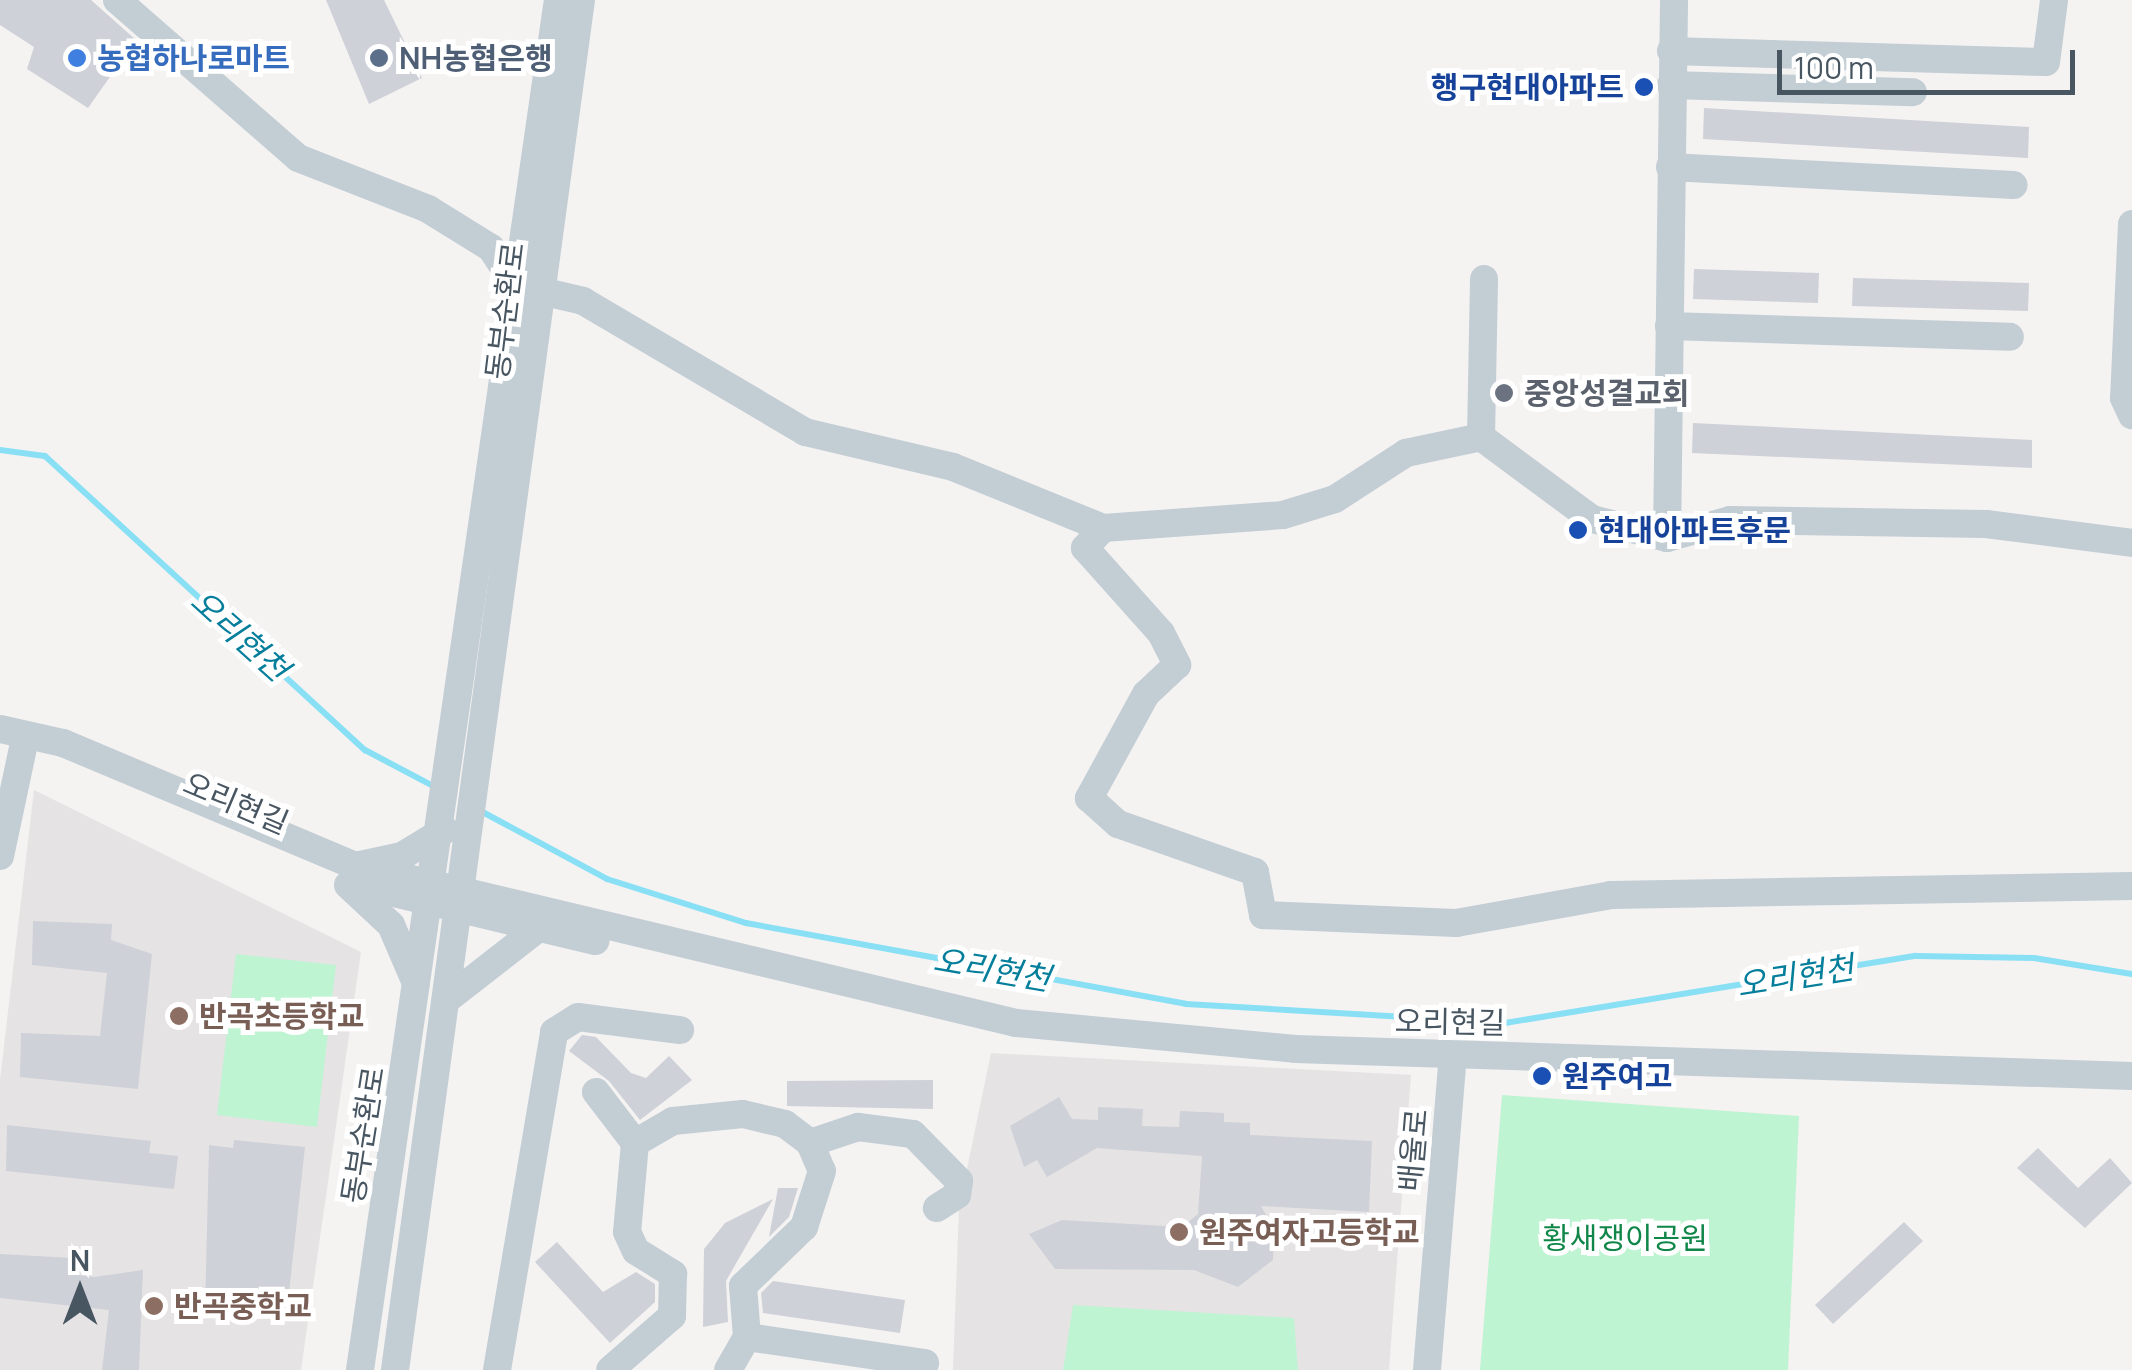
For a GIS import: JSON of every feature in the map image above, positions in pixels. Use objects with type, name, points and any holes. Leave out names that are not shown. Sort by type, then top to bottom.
[{"type":"street","points":[[117,0],[298,158],[428,210],[491,248],[527,287],[584,301],[805,432],[953,467],[1103,528],[1283,516],[1335,499],[1406,453],[1481,437],[1592,519],[1668,538],[1750,520],[1986,524],[2132,544]]},
{"type":"street","name":"동부순환로","points":[[360,1370],[432,898],[459,832],[527,287],[558,0]]},
{"type":"street","name":"동부순환로","points":[[527,287],[581,0]]},
{"type":"street","points":[[1668,538],[1670,85],[1674,0]]},
{"type":"street","points":[[1671,51],[2046,62],[2054,0]]},
{"type":"street","points":[[1670,85],[1913,92]]},
{"type":"street","points":[[1670,167],[2014,185]]},
{"type":"street","points":[[2132,224],[2124,398],[2132,415]]},
{"type":"street","points":[[1481,437],[1484,279]]},
{"type":"street","points":[[1669,326],[2010,337]]},
{"type":"street","points":[[1103,528],[1085,548],[1161,632],[1177,666],[1146,694],[1089,798],[1118,824],[1255,872],[1263,915],[1456,923],[1611,895],[2132,886]]},
{"type":"street","points":[[0,856],[12,734]]},
{"type":"street","name":"오리현길","points":[[12,734],[64,743],[348,873],[432,898],[1016,1022],[1453,1055],[2132,1076]]},
{"type":"street","points":[[418,992],[391,925],[348,873],[384,863],[459,832]]},
{"type":"street","points":[[395,1370],[464,905],[459,832]]},
{"type":"street","points":[[450,997],[534,919],[492,878],[459,832]]},
{"type":"street","points":[[496,1370],[554,1032],[578,1017],[680,1030]]},
{"type":"street","name":"배울로","points":[[1427,1370],[1453,1055]]},
{"type":"street","points":[[596,1092],[635,1143],[627,1232],[636,1251],[673,1274],[672,1316],[610,1370]]},
{"type":"street","points":[[635,1143],[674,1120],[743,1114],[785,1124],[810,1143],[822,1171],[820,1195],[804,1227],[743,1286],[747,1336],[728,1370]]},
{"type":"street","points":[[810,1143],[858,1127],[913,1134],[960,1180],[957,1195],[937,1208]]},
{"type":"street","points":[[747,1336],[925,1362]]},
{"type":"shaded area","name":"반곡초등학교","points":[[34,790],[361,952],[301,1370],[0,1370],[0,1080]]},
{"type":"shaded area","name":"원주여자고등학교","points":[[991,1053],[1411,1075],[1389,1370],[953,1370],[959,1207]]},
{"type":"green space","points":[[236,954],[336,965],[317,1127],[217,1115]]},
{"type":"green space","name":"황새쟁이공원","points":[[1502,1095],[1799,1116],[1788,1370],[1480,1370]]},
{"type":"green space","points":[[1073,1305],[1294,1318],[1298,1370],[1063,1370]]},
{"type":"building","name":"농협하나로마트","points":[[0,0],[91,0],[136,40],[88,108],[27,69],[34,47],[0,25]]},
{"type":"building","name":"NH농협은행","points":[[326,0],[384,0],[422,78],[369,104]]},
{"type":"building","points":[[1704,108],[2029,127],[2028,158],[1703,139]]},
{"type":"building","points":[[1694,269],[1819,273],[1818,303],[1693,299]]},
{"type":"building","points":[[1853,278],[2029,283],[2028,311],[1852,306]]},
{"type":"building","points":[[1693,423],[2032,440],[2032,468],[1692,453]]},
{"type":"building","points":[[33,921],[112,924],[111,940],[152,954],[138,1089],[20,1077],[21,1033],[100,1036],[107,973],[32,965]]},
{"type":"building","points":[[582,1035],[596,1037],[631,1073],[646,1078],[669,1056],[692,1080],[640,1120],[609,1081],[569,1051]]},
{"type":"building","points":[[933,1080],[933,1109],[787,1106],[787,1081]]},
{"type":"building","name":"원주여자고등학교","points":[[1059,1097],[1072,1119],[1098,1120],[1098,1107],[1143,1109],[1142,1126],[1179,1127],[1180,1111],[1224,1113],[1224,1122],[1250,1123],[1250,1135],[1372,1141],[1369,1212],[1261,1206],[1274,1229],[1273,1260],[1238,1287],[1194,1270],[1055,1269],[1029,1234],[1062,1220],[1182,1227],[1198,1214],[1202,1156],[1097,1148],[1047,1177],[1037,1160],[1024,1167],[1010,1126]]},
{"type":"building","points":[[7,1125],[151,1141],[149,1153],[178,1156],[174,1189],[6,1171]]},
{"type":"building","points":[[234,1140],[305,1147],[286,1320],[205,1312],[209,1145],[233,1148]]},
{"type":"building","points":[[2038,1148],[2078,1188],[2110,1158],[2132,1183],[2085,1228],[2017,1168]]},
{"type":"building","points":[[778,1188],[798,1188],[789,1217],[769,1237]]},
{"type":"building","points":[[773,1199],[726,1281],[728,1322],[703,1327],[704,1249],[725,1223]]},
{"type":"building","points":[[1904,1222],[1923,1241],[1833,1324],[1815,1305]]},
{"type":"building","points":[[557,1242],[603,1292],[636,1272],[655,1284],[655,1302],[610,1343],[535,1262]]},
{"type":"building","points":[[0,1254],[73,1258],[71,1274],[94,1277],[143,1270],[139,1370],[102,1370],[109,1310],[0,1298]]},
{"type":"building","points":[[773,1281],[905,1300],[900,1333],[763,1313],[761,1293]]},
{"type":"waterway","name":"오리현천","points":[[0,450],[45,456],[365,750],[435,787]]},
{"type":"waterway","name":"오리현천","points":[[477,809],[607,879],[746,923],[1186,1004],[1505,1023],[1916,956],[2034,958],[2132,974]]},
{"type":"place","name":"농협하나로마트","points":[[77,58]]},
{"type":"place","name":"NH농협은행","points":[[379,58]]},
{"type":"place","name":"행구현대아파트","points":[[1644,87]]},
{"type":"place","name":"중앙성결교회","points":[[1504,393]]},
{"type":"place","name":"현대아파트후문","points":[[1578,530]]},
{"type":"place","name":"반곡초등학교","points":[[179,1016]]},
{"type":"place","name":"원주여고","points":[[1542,1076]]},
{"type":"place","name":"원주여자고등학교","points":[[1179,1232]]},
{"type":"place","name":"반곡중학교","points":[[154,1306]]}]
